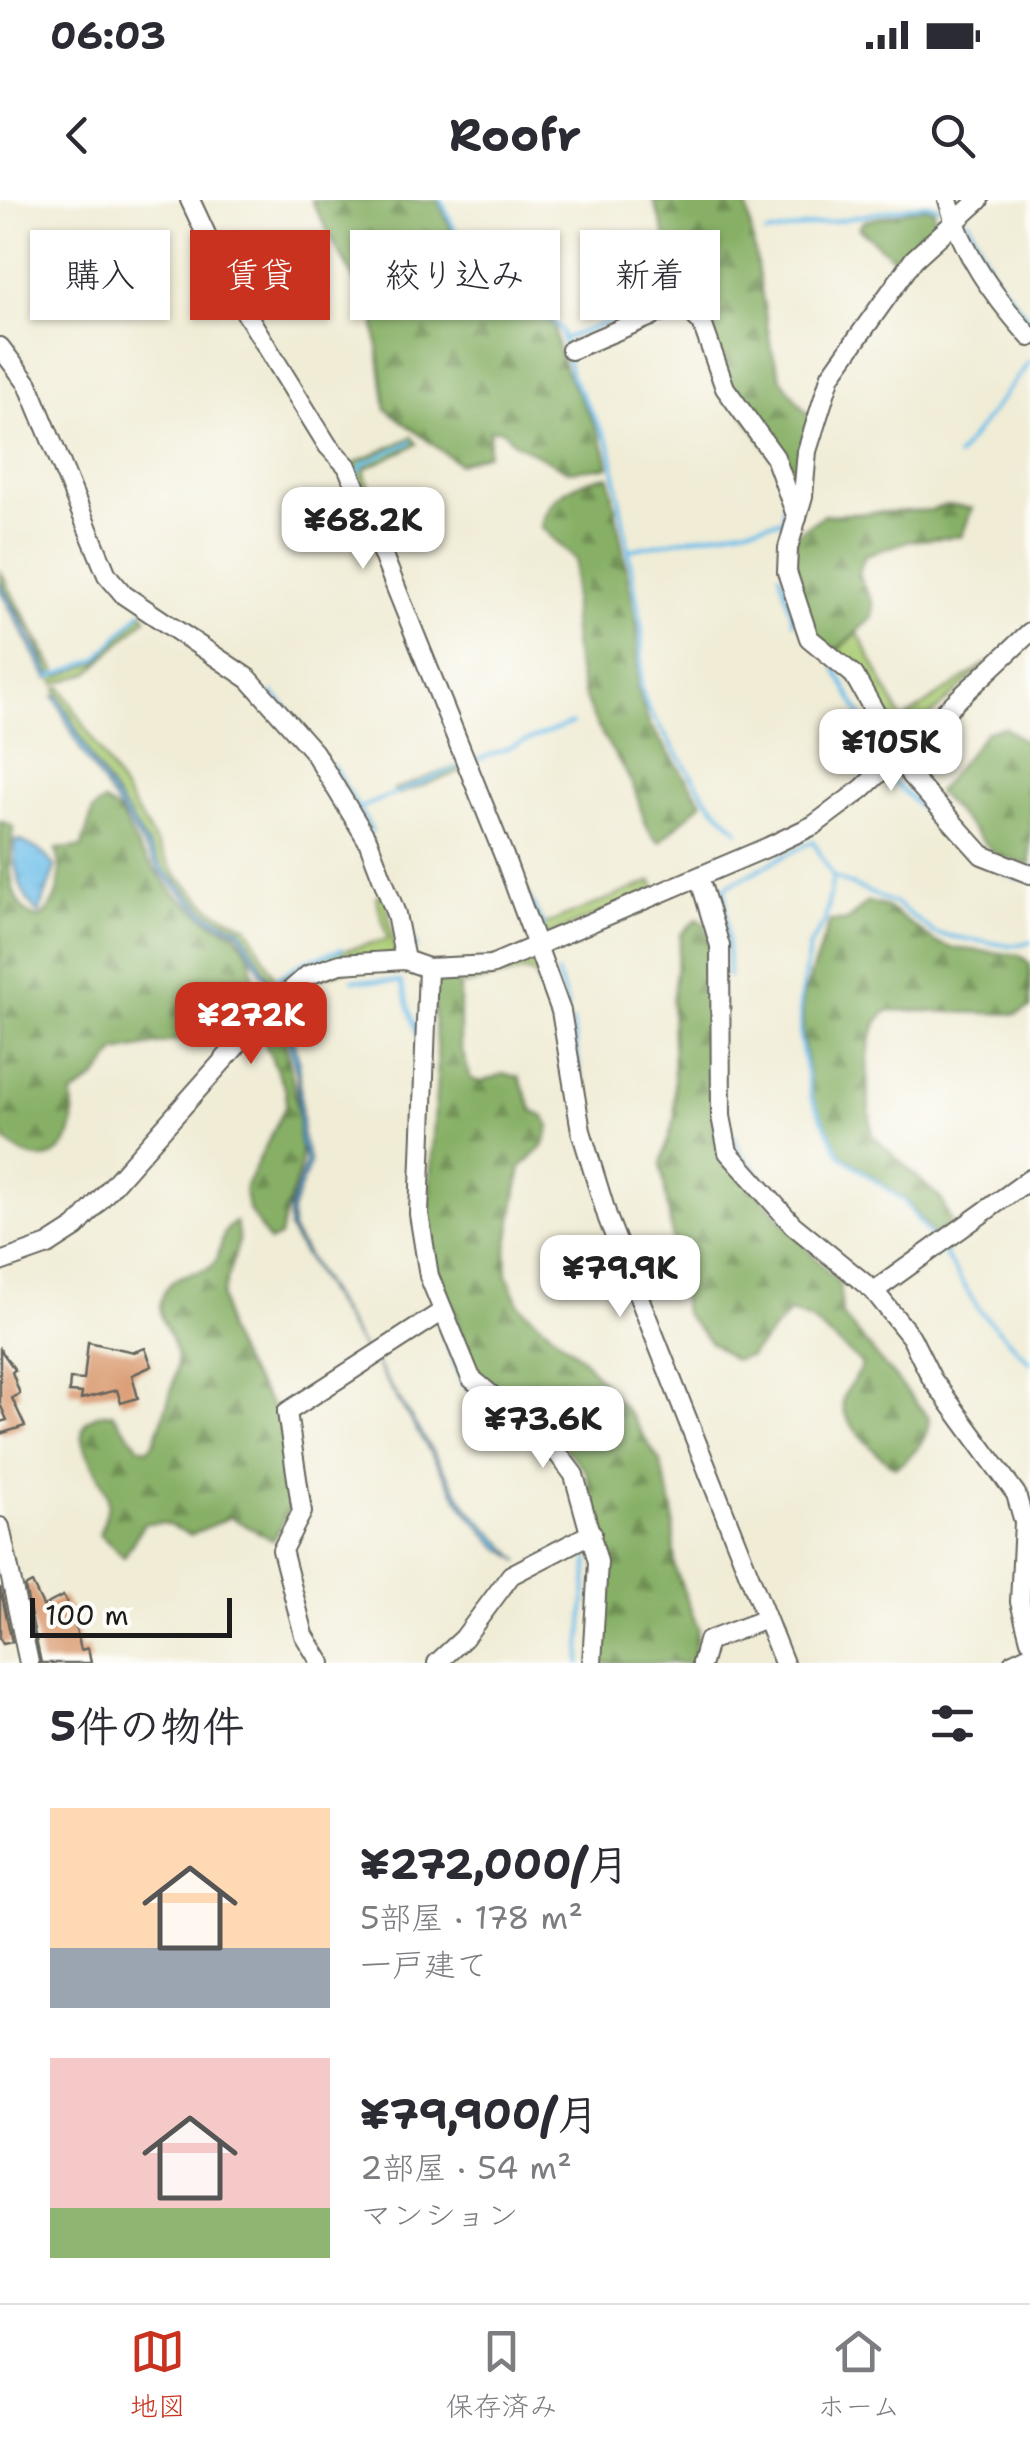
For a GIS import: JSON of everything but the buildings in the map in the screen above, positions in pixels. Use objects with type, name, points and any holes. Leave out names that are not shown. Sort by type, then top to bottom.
[{"type":"street","points":[[190,200],[233,292],[328,446],[347,466],[538,948],[561,1011],[581,1131],[608,1219],[784,1663]]},
{"type":"street","points":[[948,200],[954,221],[994,296],[1030,337]]},
{"type":"street","points":[[979,200],[914,259],[831,375],[808,451],[787,560],[796,609],[809,638],[854,676],[897,757],[941,814],[982,854],[1030,874]]},
{"type":"street","points":[[571,350],[682,304],[702,324],[725,388],[775,457],[798,518]]},
{"type":"street","points":[[0,347],[28,384],[107,575],[124,595],[262,690],[338,785],[382,872],[405,960]]},
{"type":"street","points":[[0,1262],[48,1245],[76,1227],[268,1010],[308,975],[340,964],[405,960],[428,968],[490,965],[538,948],[814,824],[897,757],[1030,632]]},
{"type":"street","points":[[699,877],[720,946],[721,1129],[728,1152],[794,1224],[874,1291],[911,1337],[932,1378],[965,1418],[1020,1502],[1024,1522],[1020,1602],[1030,1640]]},
{"type":"street","points":[[428,968],[419,1214],[430,1276],[471,1378],[569,1465],[598,1562],[592,1663]]},
{"type":"street","points":[[874,1291],[1030,1179]]},
{"type":"street","points":[[321,1663],[304,1635],[282,1550],[302,1512],[287,1412],[444,1311]]},
{"type":"street","points":[[0,1527],[28,1663]]},
{"type":"street","points":[[437,1663],[464,1638],[511,1575],[592,1533]]},
{"type":"street","points":[[702,1663],[708,1641],[766,1619]]},
{"type":"street","points":[[1012,1663],[1030,1655]]},
{"type":"green space","points":[[311,200],[438,200],[451,230],[350,230],[350,272]]},
{"type":"green space","points":[[653,200],[746,200],[771,348],[781,379],[810,418],[801,498],[737,404],[703,320],[720,320],[720,230],[663,230]]},
{"type":"green space","points":[[925,207],[934,210],[936,228],[909,244],[902,258],[894,259],[859,228],[864,221]]},
{"type":"green space","points":[[374,320],[548,320],[555,326],[563,364],[598,431],[609,467],[568,471],[515,443],[502,430],[490,430],[488,453],[459,464],[386,409]]},
{"type":"green space","points":[[412,437],[417,444],[364,469],[378,522],[355,463]]},
{"type":"green space","points":[[609,476],[638,630],[637,687],[649,724],[702,802],[660,842],[647,826],[634,788],[596,723],[584,694],[573,637],[576,560],[541,527],[557,497],[586,481]]},
{"type":"green space","points":[[947,505],[972,508],[962,536],[909,541],[865,555],[858,575],[873,604],[872,618],[834,652],[820,643],[792,581],[796,534],[824,515],[931,510]]},
{"type":"green space","points":[[0,571],[59,677],[98,661],[143,612],[146,618],[89,673],[55,684],[35,638],[0,580]]},
{"type":"green space","points":[[858,633],[902,720],[988,662],[898,746],[835,653]]},
{"type":"green space","points":[[61,687],[174,873],[213,910],[248,927],[277,982],[318,957],[388,939],[376,897],[385,892],[396,955],[276,991],[242,929],[209,913],[164,870],[94,762],[56,689]]},
{"type":"green space","points":[[1004,727],[1030,745],[1030,865],[996,855],[937,792],[987,731]]},
{"type":"green space","points":[[464,764],[462,771],[399,794],[394,790]]},
{"type":"green space","points":[[104,802],[119,812],[141,853],[174,893],[209,921],[236,934],[250,956],[255,989],[243,1006],[212,1028],[116,1052],[97,1077],[72,1095],[73,1124],[59,1152],[50,1157],[28,1156],[8,1143],[0,1132],[0,821],[14,827],[10,865],[14,892],[27,913],[38,919],[51,905],[58,887],[56,849],[82,847],[93,810]]},
{"type":"green space","points":[[521,879],[544,925],[652,881],[656,889],[549,935],[537,931]]},
{"type":"green space","points":[[868,902],[887,907],[935,942],[952,948],[1020,955],[1030,964],[1030,1008],[1016,1014],[889,1010],[872,1034],[867,1068],[872,1135],[941,1199],[951,1221],[936,1237],[906,1201],[841,1154],[812,1097],[803,1039],[802,999],[830,921],[847,921]]},
{"type":"green space","points":[[697,919],[705,924],[714,953],[715,1145],[840,1285],[842,1315],[929,1418],[919,1447],[895,1467],[861,1437],[843,1407],[843,1399],[862,1364],[811,1320],[790,1312],[750,1356],[734,1360],[710,1342],[684,1313],[661,1164],[675,1116],[672,1002],[681,934]]},
{"type":"green space","points":[[525,963],[538,967],[555,1023],[534,974],[524,971],[465,985],[463,973]]},
{"type":"green space","points":[[446,975],[460,985],[460,1045],[471,1079],[481,1082],[503,1074],[519,1077],[533,1111],[544,1117],[550,1127],[543,1147],[521,1167],[506,1255],[507,1275],[520,1306],[582,1358],[631,1416],[660,1462],[673,1510],[675,1568],[698,1629],[693,1663],[598,1663],[607,1557],[586,1471],[561,1444],[478,1375],[436,1268],[427,1221],[438,1065],[432,984]]},
{"type":"green space","points":[[278,1028],[292,1074],[301,1158],[280,1237],[269,1242],[249,1210],[244,1190],[286,1105],[286,1091],[265,1044],[271,1030]]},
{"type":"green space","points":[[236,1222],[239,1241],[222,1297],[227,1331],[242,1363],[279,1416],[295,1502],[273,1540],[230,1517],[191,1535],[164,1523],[144,1523],[124,1557],[99,1534],[108,1500],[85,1446],[85,1423],[94,1416],[112,1413],[139,1447],[148,1449],[154,1442],[177,1367],[175,1350],[160,1311],[164,1293],[176,1279],[211,1267],[226,1230]]},
{"type":"water","points":[[0,582],[52,677],[48,679],[0,590]]},
{"type":"water","points":[[58,695],[93,762],[164,870],[209,914],[242,929],[272,986],[239,932],[206,917],[160,872],[82,752],[54,696]]},
{"type":"water","points":[[15,841],[42,852],[55,867],[39,914],[27,899],[17,870],[14,850]]},
{"type":"water","points":[[285,1014],[299,1060],[303,1139],[310,1163],[292,1211],[292,1230],[364,1351],[289,1230],[289,1210],[306,1162],[299,1140],[297,1074],[282,1017]]},
{"type":"water","points":[[375,1362],[469,1509],[520,1561],[495,1544],[464,1508]]},
{"type":"waterway","points":[[441,200],[457,234],[527,293],[561,330],[571,376],[610,445],[642,630],[641,687],[648,709],[707,799],[738,831]]},
{"type":"waterway","points":[[766,234],[925,204],[938,207]]},
{"type":"waterway","points":[[968,220],[992,272],[1030,321]]},
{"type":"waterway","points":[[563,339],[615,320]]},
{"type":"waterway","points":[[957,457],[1030,361]]},
{"type":"waterway","points":[[358,474],[363,464],[411,442]]},
{"type":"waterway","points":[[783,505],[784,530]]},
{"type":"waterway","points":[[629,550],[784,520]]},
{"type":"waterway","points":[[780,574],[794,622]]},
{"type":"waterway","points":[[50,677],[97,659],[141,612]]},
{"type":"waterway","points":[[835,669],[871,733],[873,748]]},
{"type":"waterway","points":[[273,693],[300,723]]},
{"type":"waterway","points":[[472,762],[572,723]]},
{"type":"waterway","points":[[333,766],[372,831]]},
{"type":"waterway","points":[[362,807],[459,767]]},
{"type":"waterway","points":[[894,782],[971,857],[1018,879]]},
{"type":"waterway","points":[[729,976],[725,887],[813,841],[833,877],[896,904],[936,934],[1011,946],[1030,942]]},
{"type":"waterway","points":[[833,877],[825,921],[810,945],[800,1000],[800,1039],[811,1097],[840,1155],[905,1202],[931,1238]]},
{"type":"waterway","points":[[528,895],[544,927]]},
{"type":"waterway","points":[[404,914],[416,947]]},
{"type":"waterway","points":[[271,983],[301,963],[342,949]]},
{"type":"waterway","points":[[557,973],[568,1008]]},
{"type":"waterway","points":[[353,980],[401,982],[418,1037]]},
{"type":"waterway","points":[[572,1022],[583,1091]]},
{"type":"waterway","points":[[587,1115],[594,1145]]},
{"type":"waterway","points":[[733,1135],[741,1154],[764,1180]]},
{"type":"waterway","points":[[946,1250],[943,1252],[980,1311],[1030,1362]]},
{"type":"waterway","points":[[439,1323],[462,1383],[502,1415]]},
{"type":"waterway","points":[[580,1663],[588,1558]]}]
